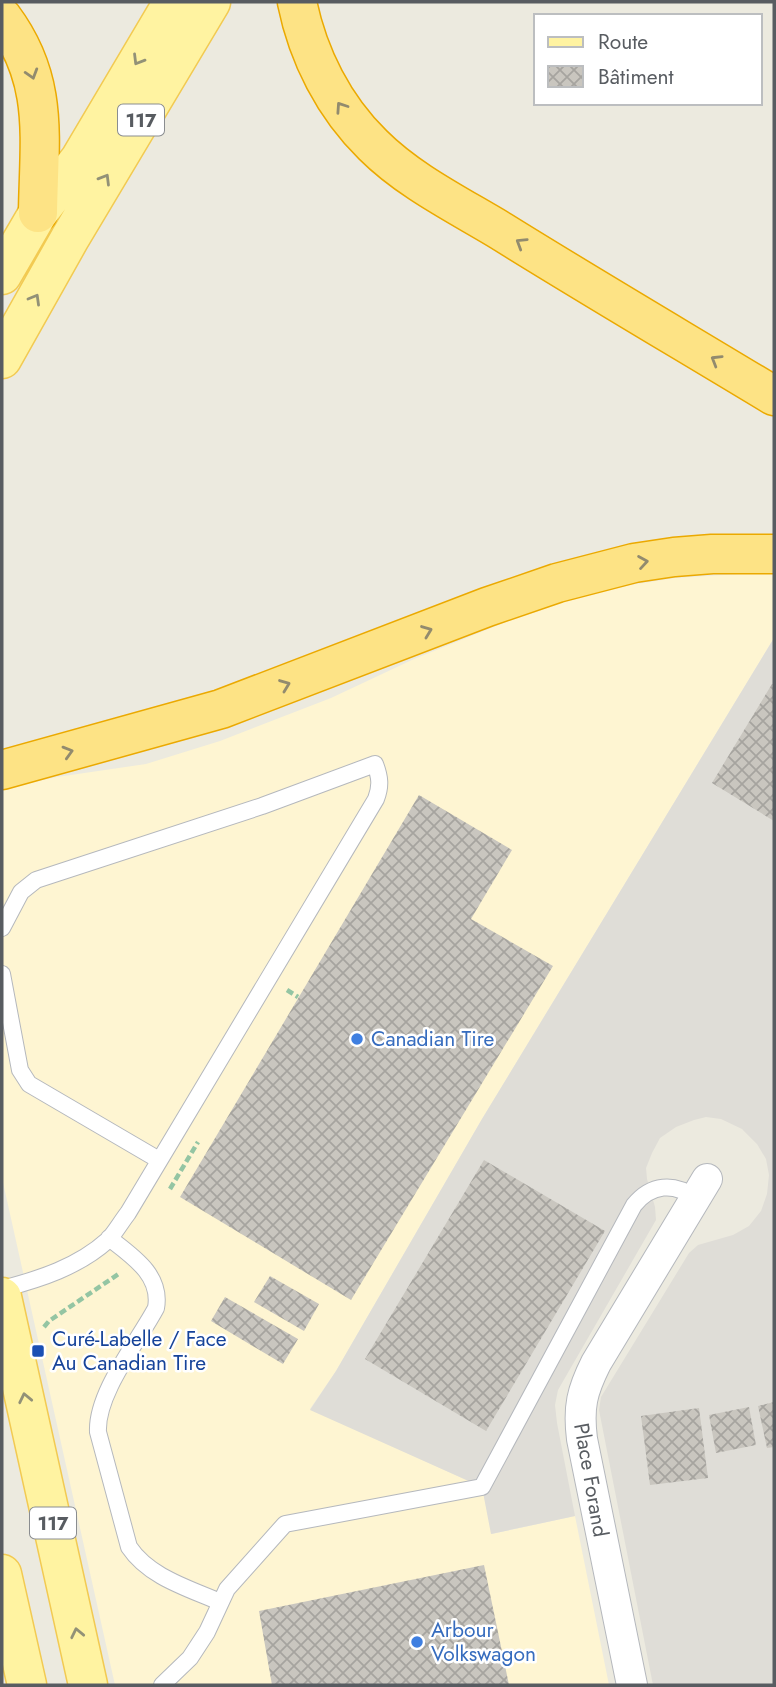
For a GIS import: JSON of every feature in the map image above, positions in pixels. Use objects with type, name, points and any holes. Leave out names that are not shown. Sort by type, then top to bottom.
[{"type":"highway","points":[[297,2],[307,40],[326,82],[359,130],[390,160],[532,250],[774,396]]},
{"type":"highway","points":[[2,17],[24,52],[38,95],[38,213]]},
{"type":"highway","points":[[2,770],[221,709],[487,607],[588,575],[634,563],[674,557],[774,554]]},
{"type":"main road","name":"117","points":[[2,275],[38,213],[80,159],[173,2]]},
{"type":"main road","name":"117","points":[[2,359],[70,238],[211,2]]},
{"type":"main road","name":"117","points":[[2,1297],[88,1685]]},
{"type":"main road","points":[[2,1574],[7,1625],[27,1685]]},
{"type":"street","name":"Place Forand","points":[[632,1685],[582,1439],[580,1404],[585,1385],[596,1363],[701,1189]]},
{"type":"lane","points":[[2,928],[21,892],[36,880],[262,806],[375,764],[380,777],[380,789],[376,799],[128,1213],[110,1238],[87,1255],[53,1274],[2,1289]]},
{"type":"lane","points":[[2,974],[20,1070],[29,1084],[159,1160]]},
{"type":"lane","points":[[162,1685],[190,1658],[207,1632],[227,1589],[285,1524],[310,1517],[482,1487],[634,1205],[641,1196],[651,1190],[664,1187],[701,1189]]},
{"type":"lane","points":[[110,1238],[146,1270],[156,1286],[158,1296],[156,1308],[115,1379],[98,1422],[98,1432],[129,1547],[136,1558],[158,1574],[220,1602]]},
{"type":"path","points":[[287,990],[299,997]]},
{"type":"path","points":[[44,1327],[120,1273]]},
{"type":"shaded area","points":[[774,572],[774,638],[482,1119],[336,1371],[310,1409],[482,1487],[492,1534],[575,1516],[609,1685],[115,1685],[2,1178],[2,791],[57,777],[146,764],[220,741],[331,698],[414,659],[550,604],[630,585],[675,578]]},
{"type":"shaded area","points":[[774,638],[774,1685],[653,1685],[599,1410],[601,1397],[689,1253],[698,1245],[733,1235],[749,1226],[761,1211],[767,1194],[769,1175],[766,1159],[757,1144],[742,1129],[721,1119],[706,1117],[694,1120],[676,1127],[660,1138],[652,1153],[646,1168],[656,1220],[558,1390],[555,1405],[557,1423],[575,1516],[491,1534],[482,1487],[310,1410],[336,1371],[482,1119]]},
{"type":"building","points":[[772,684],[774,685],[774,821],[712,783]]},
{"type":"building","points":[[419,795],[512,850],[471,919],[553,966],[351,1300],[180,1197]]},
{"type":"building","points":[[484,1160],[605,1231],[486,1431],[365,1359]]},
{"type":"building","points":[[270,1276],[319,1304],[304,1331],[254,1302]]},
{"type":"building","points":[[225,1297],[298,1339],[283,1364],[211,1321]]},
{"type":"building","points":[[774,1402],[774,1447],[767,1448],[758,1406]]},
{"type":"building","points":[[749,1407],[756,1445],[716,1453],[709,1415]]},
{"type":"building","points":[[699,1408],[708,1478],[650,1485],[641,1416]]},
{"type":"building","points":[[484,1565],[509,1685],[272,1685],[259,1611]]},
{"type":"place","name":"Canadian Tire","points":[[357,1039]]},
{"type":"place","name":"Curé-Labelle / Face Au Canadian Tire","points":[[38,1351]]},
{"type":"place","name":"Arbour Volkswagon","points":[[417,1642]]}]
